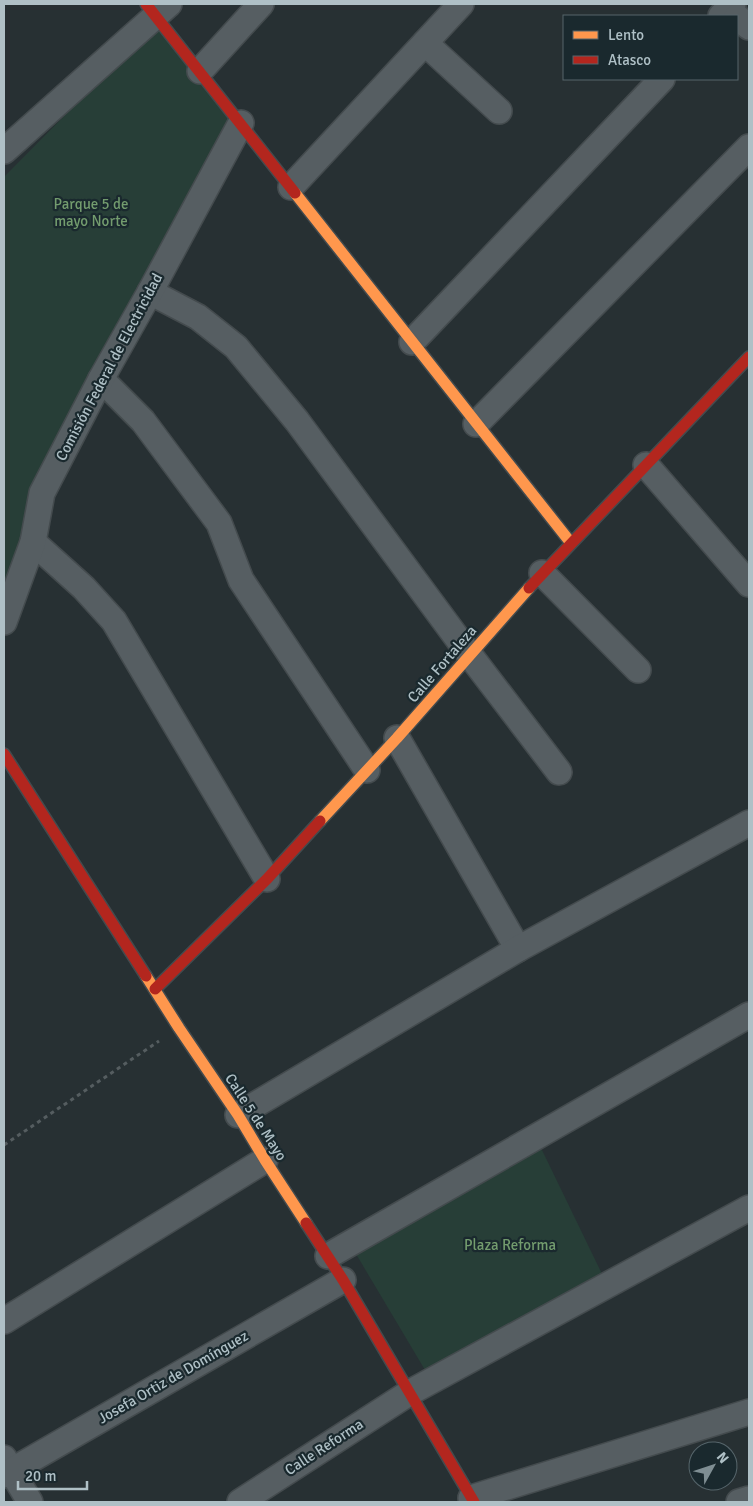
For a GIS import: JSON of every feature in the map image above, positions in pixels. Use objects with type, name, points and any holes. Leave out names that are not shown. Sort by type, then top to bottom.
[{"type":"street","points":[[200,71],[261,4]]},
{"type":"street","points":[[291,187],[461,4]]},
{"type":"street","points":[[4,151],[157,8],[200,71],[571,543]]},
{"type":"street","points":[[738,18],[749,27]]},
{"type":"street","points":[[425,43],[499,111]]},
{"type":"street","points":[[412,342],[661,80]]},
{"type":"street","name":"Comisión Federal de Electricidad","points":[[4,622],[33,542],[42,493],[101,379],[241,123]]},
{"type":"street","points":[[476,424],[749,147]]},
{"type":"street","points":[[150,292],[198,317],[236,347],[297,421],[469,654],[559,772]]},
{"type":"street","name":"Calle Fortaleza","points":[[155,989],[267,879],[542,574],[646,465],[747,364]]},
{"type":"street","points":[[101,379],[143,421],[219,522],[241,580],[367,770]]},
{"type":"street","points":[[646,465],[749,584]]},
{"type":"street","points":[[33,542],[84,588],[114,621],[267,879]]},
{"type":"street","points":[[542,574],[638,670]]},
{"type":"street","points":[[396,738],[518,949]]},
{"type":"street","name":"Calle 5 de Mayo","points":[[4,754],[179,1028],[238,1115],[328,1256],[472,1500]]},
{"type":"street","points":[[238,1115],[518,949],[749,823]]},
{"type":"street","points":[[328,1256],[749,1015]]},
{"type":"street","points":[[4,1320],[265,1160]]},
{"type":"street","name":"Calle Reforma","points":[[240,1502],[409,1392],[749,1208]]},
{"type":"street","name":"Josefa Ortiz de Domínguez","points":[[6,1468],[343,1280]]},
{"type":"street","points":[[472,1500],[749,1412]]},
{"type":"street","points":[[6,1468],[30,1502]]},
{"type":"street","points":[[739,1502],[749,1499]]},
{"type":"path","points":[[4,1146],[179,1028]]},
{"type":"green space","name":"Parque 5 de mayo Norte","points":[[155,24],[234,122],[28,542],[4,636],[4,177]]},
{"type":"green space","name":"Plaza Reforma","points":[[541,1148],[602,1274],[425,1370],[356,1254]]},
{"type":"traffic: slow","points":[[295,193],[571,543]]},
{"type":"traffic: slow","points":[[320,821],[397,738],[529,588]]},
{"type":"traffic: slow","points":[[146,976],[238,1115],[306,1223]]},
{"type":"traffic: jam","points":[[146,4],[295,193]]},
{"type":"traffic: jam","points":[[529,588],[749,357]]},
{"type":"traffic: jam","points":[[4,754],[146,976]]},
{"type":"traffic: jam","points":[[155,989],[267,879],[320,821]]},
{"type":"traffic: jam","points":[[306,1223],[343,1280],[474,1502]]}]
